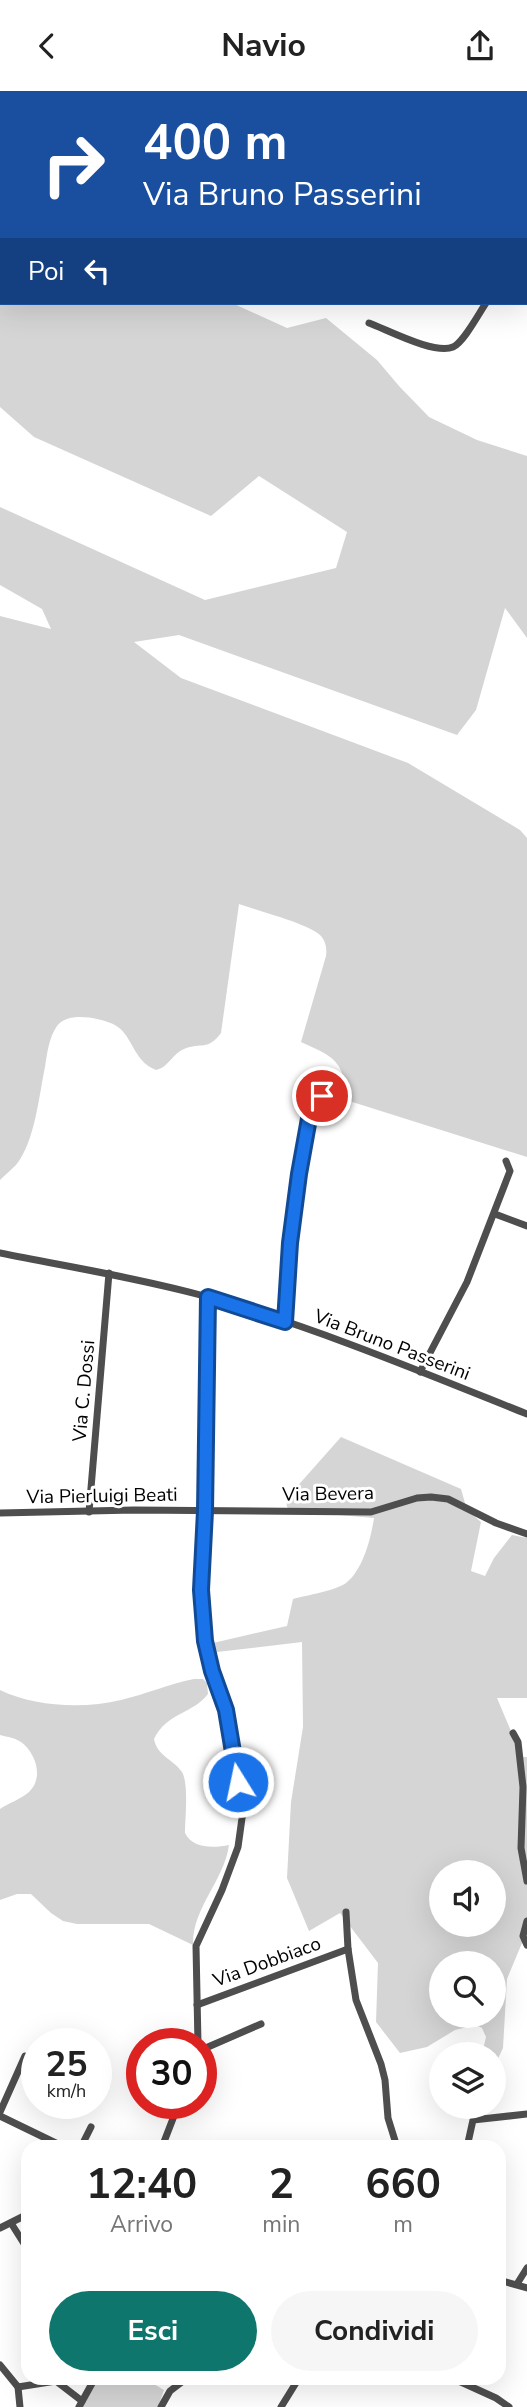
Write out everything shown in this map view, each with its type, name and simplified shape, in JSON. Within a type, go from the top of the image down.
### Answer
[{"type":"street","points":[[369,323],[431,347],[444,349],[454,347],[460,341],[485,305]]},
{"type":"street","points":[[285,1322],[290,1243],[299,1174],[310,1113],[322,1096]]},
{"type":"street","points":[[420,1372],[467,1282],[495,1214],[510,1171],[506,1161]]},
{"type":"street","points":[[495,1214],[527,1227]]},
{"type":"street","name":"Via Bruno Passerini","points":[[0,1253],[109,1273],[208,1297],[347,1342],[527,1415]]},
{"type":"street","name":"Via C. Dossi","points":[[89,1512],[109,1273]]},
{"type":"street","name":"Via Dobbiaco","points":[[198,2028],[196,1946],[238,1847],[243,1811],[226,1710],[205,1641],[201,1590],[205,1511],[208,1297]]},
{"type":"street","name":"Via Bevera","points":[[205,1511],[371,1512],[417,1498],[431,1497],[447,1499],[496,1523],[527,1534]]},
{"type":"street","name":"Via Pierluigi Beati","points":[[0,1513],[205,1511]]},
{"type":"street","points":[[513,1733],[518,1742],[523,1787],[521,1848],[527,1881]]},
{"type":"street","points":[[346,1912],[348,1949],[356,2000],[386,2080],[388,2118],[395,2140]]},
{"type":"street","points":[[527,1921],[523,1936],[527,1945]]},
{"type":"street","name":"Via Dobbiaco","points":[[197,2005],[348,1949]]},
{"type":"street","points":[[217,2043],[261,2024]]},
{"type":"street","points":[[21,2065],[0,2114],[50,2140]]},
{"type":"street","points":[[469,2140],[473,2120],[527,2113]]},
{"type":"street","points":[[165,2140],[173,2119]]},
{"type":"street","points":[[84,2140],[91,2127]]},
{"type":"street","points":[[0,2228],[21,2218]]},
{"type":"street","points":[[11,2223],[21,2238]]},
{"type":"street","points":[[517,2284],[527,2268]]},
{"type":"street","points":[[506,2282],[527,2288]]},
{"type":"street","points":[[0,2365],[18,2388],[20,2407]]},
{"type":"street","points":[[18,2388],[34,2385]]},
{"type":"street","points":[[60,2385],[81,2404],[91,2385]]},
{"type":"street","points":[[161,2407],[170,2391],[178,2385]]},
{"type":"street","points":[[281,2406],[294,2385]]},
{"type":"street","points":[[466,2385],[514,2407]]},
{"type":"shaded area","points":[[0,305],[236,305],[287,328],[326,318],[377,360],[429,417],[477,440],[527,456],[527,638],[505,608],[476,710],[457,735],[179,635],[134,642],[181,678],[408,763],[520,830],[527,838],[527,1157],[346,1100],[335,1085],[343,1076],[337,1063],[301,1042],[326,956],[324,940],[305,926],[239,904],[221,1033],[216,1039],[208,1044],[184,1049],[156,1070],[142,1060],[125,1034],[113,1024],[84,1017],[62,1021],[50,1040],[28,1144],[16,1165],[0,1180],[0,616],[51,629],[42,609],[0,585],[0,507],[205,600],[336,568],[347,532],[259,476],[211,516],[34,437],[0,407]]},
{"type":"shaded area","points":[[341,1437],[461,1489],[467,1510],[481,1522],[471,1571],[485,1576],[494,1558],[512,1535],[527,1538],[527,1698],[497,1698],[522,1757],[527,1757],[527,1931],[507,1979],[506,1996],[506,1951],[429,1951],[429,2028],[463,2028],[435,2042],[429,2042],[427,2047],[400,2053],[376,2022],[378,1963],[340,1913],[309,1931],[287,1878],[291,1802],[303,1727],[302,1642],[217,1652],[213,1643],[287,1626],[293,1599],[341,1586],[352,1577],[362,1562],[374,1518],[292,1511],[287,1507],[286,1499]]},
{"type":"shaded area","points":[[194,1679],[203,1679],[207,1683],[208,1694],[195,1706],[166,1723],[154,1739],[158,1749],[184,1777],[185,1833],[198,1845],[229,1845],[221,1871],[198,1919],[193,1945],[149,1924],[77,1924],[63,1921],[31,1894],[17,1894],[0,1900],[0,1809],[29,1792],[34,1786],[37,1773],[31,1752],[16,1739],[0,1735],[0,1690],[44,1703],[91,1705],[121,1700]]},
{"type":"shaded area","points":[[482,2028],[504,2028],[503,2042],[485,2042],[486,2037]]},
{"type":"shaded area","points":[[92,2385],[156,2385],[164,2390],[158,2407],[80,2407]]},
{"type":"route","points":[[238,1782],[226,1710],[205,1641],[201,1590],[205,1511],[208,1297],[285,1322],[290,1243],[299,1174],[310,1113],[322,1096]]}]
